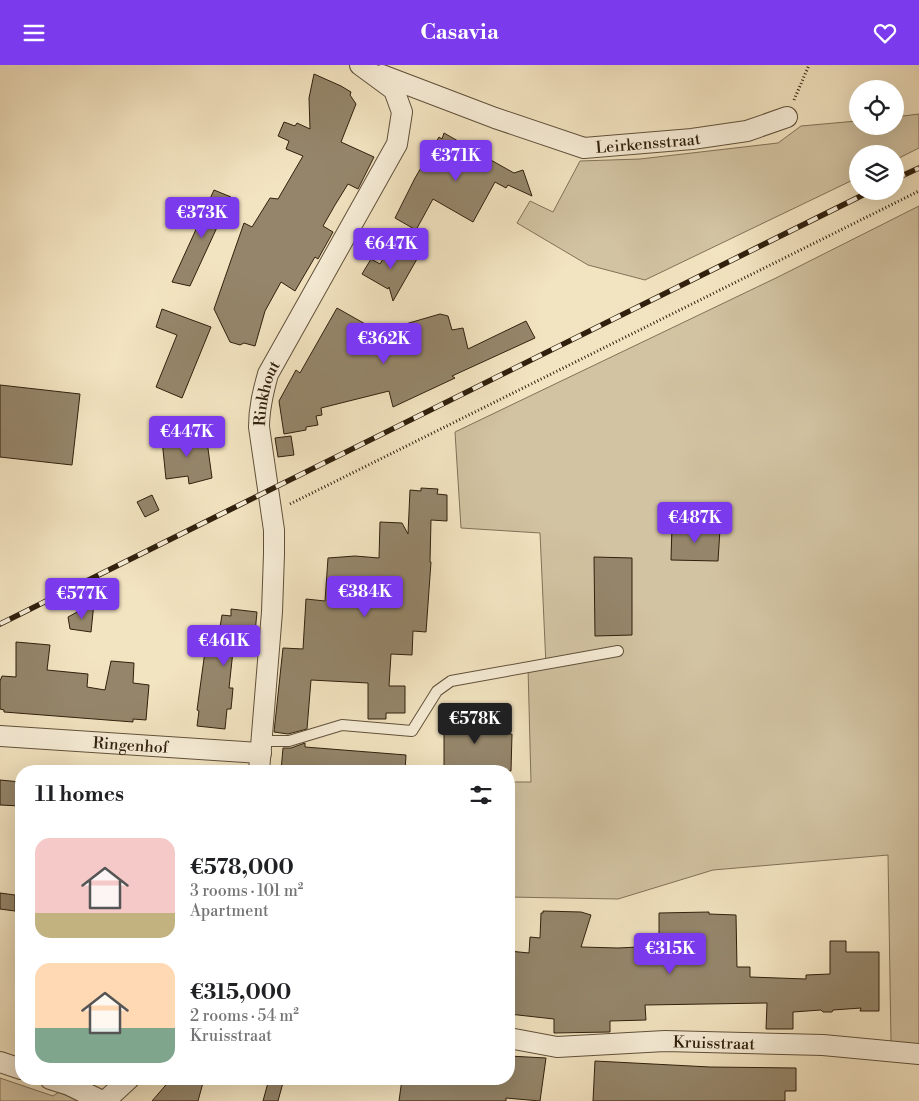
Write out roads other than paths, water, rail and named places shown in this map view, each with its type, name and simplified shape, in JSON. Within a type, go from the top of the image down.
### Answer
[{"type":"street","name":"Leirkensstraat","points":[[364,67],[495,117],[584,148],[692,139],[747,131],[787,117]]},
{"type":"street","name":"Rinkhout","points":[[261,755],[273,593],[274,538],[259,427],[262,395],[268,374],[396,145],[402,112],[394,90],[364,67]]},
{"type":"street","name":"Ringenhof","points":[[0,736],[261,755]]},
{"type":"street","name":"Kruisstraat","points":[[515,1039],[556,1047],[674,1041],[823,1045],[919,1054]]},
{"type":"street","points":[[0,1062],[15,1067]]},
{"type":"street","points":[[69,1085],[104,1101],[122,1085]]},
{"type":"lane","points":[[261,755],[289,741],[342,725],[412,731],[437,691],[451,681],[618,651]]},
{"type":"railway","points":[[904,175],[919,168]]},
{"type":"railway","points":[[0,624],[853,200]]}]
